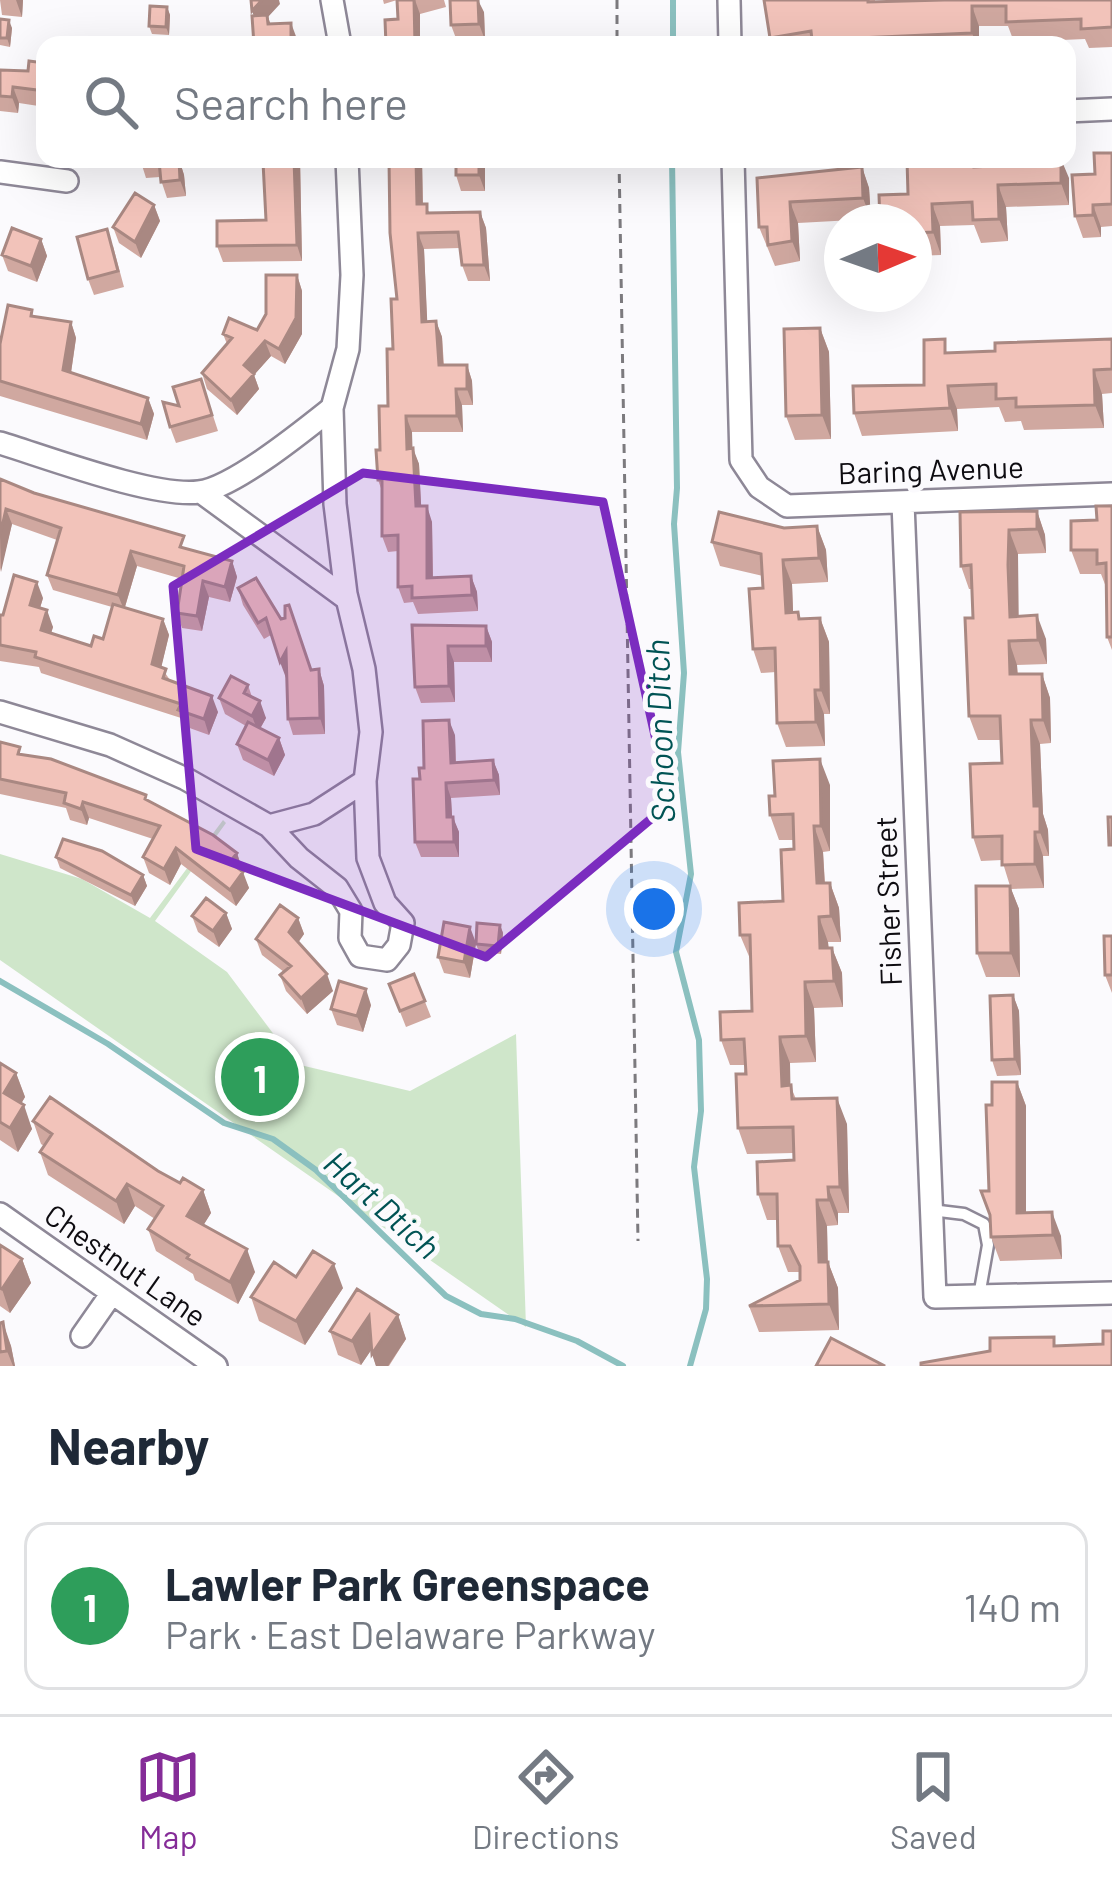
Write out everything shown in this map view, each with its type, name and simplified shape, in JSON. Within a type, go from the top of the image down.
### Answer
[{"type":"street","points":[[332,0],[338,36]]},
{"type":"street","points":[[729,0],[730,36]]},
{"type":"street","points":[[1076,111],[1112,109]]},
{"type":"street","points":[[0,712],[110,745],[186,778],[269,826],[337,888],[351,911],[350,938],[361,956],[387,959],[399,945],[403,923],[385,903],[368,858],[364,781],[371,732],[335,504],[332,408],[348,349],[352,275],[347,168]]},
{"type":"street","name":"Baring Avenue","points":[[733,168],[741,460],[759,487],[788,506],[1112,494]]},
{"type":"street","points":[[0,172],[67,181]]},
{"type":"street","points":[[0,443],[162,490],[201,492],[272,452],[332,408]]},
{"type":"street","points":[[201,492],[347,598]]},
{"type":"street","name":"Fisher Street","points":[[903,503],[934,1297],[979,1296]]},
{"type":"street","points":[[269,826],[314,814],[364,781]]},
{"type":"street","name":"Chestnut Lane","points":[[0,1214],[216,1366]]},
{"type":"street","points":[[82,1336],[112,1293]]},
{"type":"street","points":[[979,1296],[1112,1293]]},
{"type":"lane","points":[[931,1210],[964,1214],[984,1224],[988,1245],[979,1296]]},
{"type":"path","points":[[617,0],[617,36]]},
{"type":"path","points":[[619,168],[638,1241]]},
{"type":"highlighted area","points":[[363,473],[603,502],[670,803],[486,957],[196,849],[173,586]]},
{"type":"green space","points":[[223,820],[226,823],[155,921],[227,972],[296,1064],[410,1091],[516,1034],[526,1327],[0,960],[0,854],[82,879],[150,918]]},
{"type":"building","points":[[397,0],[414,0],[415,36],[386,36],[385,20],[398,19]]},
{"type":"building","points":[[450,0],[478,0],[479,24],[451,25]]},
{"type":"building","points":[[764,0],[1112,0],[1112,27],[1081,29],[1081,19],[1006,22],[1006,6],[972,6],[972,33],[812,36],[811,31],[770,36]]},
{"type":"building","points":[[150,6],[167,7],[166,27],[149,26]]},
{"type":"building","points":[[267,15],[268,24],[291,23],[291,36],[253,36],[252,16]]},
{"type":"building","points":[[0,19],[9,20],[7,38],[0,38]]},
{"type":"building","points":[[29,61],[36,62],[36,90],[13,87],[12,97],[0,96],[0,70],[28,71]]},
{"type":"building","points":[[1094,153],[1112,153],[1112,204],[1093,205],[1093,215],[1075,216],[1072,175],[1095,174]]},
{"type":"building","points":[[160,168],[179,168],[180,180],[161,182]]},
{"type":"building","points":[[263,168],[294,168],[297,245],[217,246],[217,221],[266,220]]},
{"type":"building","points":[[389,168],[416,168],[417,204],[427,204],[427,213],[480,212],[484,265],[462,265],[458,232],[418,233],[422,322],[436,321],[439,365],[467,365],[467,389],[456,389],[457,416],[406,416],[416,506],[427,506],[427,578],[471,576],[472,595],[412,598],[412,586],[398,587],[398,535],[382,536],[382,480],[378,480],[376,450],[380,450],[379,406],[388,406],[391,299],[397,299]]},
{"type":"building","points":[[456,168],[479,168],[479,175],[456,175]]},
{"type":"building","points":[[862,168],[863,198],[790,202],[792,241],[768,245],[767,227],[759,227],[757,178]]},
{"type":"building","points":[[907,168],[1061,168],[1061,183],[998,185],[999,219],[973,220],[972,202],[879,204],[879,195],[908,194]]},
{"type":"building","points":[[135,193],[154,205],[135,242],[113,227]]},
{"type":"building","points":[[12,228],[41,239],[31,266],[2,255]]},
{"type":"building","points":[[107,229],[118,271],[88,279],[77,237]]},
{"type":"building","points":[[266,275],[297,275],[296,318],[279,349],[265,341],[244,365],[254,374],[231,400],[202,373],[232,338],[223,334],[229,318],[257,330],[266,314]]},
{"type":"building","points":[[8,305],[32,310],[31,316],[71,322],[63,370],[148,398],[141,424],[0,381],[0,344]]},
{"type":"building","points":[[820,328],[822,415],[786,416],[784,329]]},
{"type":"building","points":[[945,339],[945,353],[995,351],[995,343],[1112,339],[1112,369],[1094,370],[1095,405],[1016,407],[1016,398],[996,399],[996,384],[948,386],[950,408],[854,413],[853,386],[924,385],[924,340]]},
{"type":"building","points":[[201,379],[212,415],[170,427],[163,402],[179,406],[173,387]]},
{"type":"building","points":[[0,479],[184,536],[180,547],[232,561],[225,587],[203,581],[197,616],[177,613],[184,566],[131,551],[118,595],[47,575],[61,528],[6,509],[0,536]]},
{"type":"building","points":[[1096,506],[1112,506],[1112,637],[1107,637],[1106,563],[1097,564],[1097,550],[1071,550],[1071,521],[1097,520]]},
{"type":"building","points":[[1037,511],[1037,529],[1009,530],[1008,565],[1010,617],[1037,615],[1038,640],[1009,641],[1010,674],[1042,674],[1043,720],[1031,720],[1034,806],[1040,806],[1040,832],[1035,832],[1035,864],[1002,865],[1002,836],[973,837],[970,764],[1002,763],[1000,716],[969,716],[965,618],[973,618],[971,565],[961,566],[960,512]]},
{"type":"building","points":[[719,512],[784,528],[817,526],[819,558],[783,560],[786,613],[798,612],[799,619],[820,618],[821,690],[815,690],[816,722],[777,723],[775,648],[753,649],[749,589],[763,588],[761,554],[712,542]]},
{"type":"building","points":[[14,575],[37,582],[30,605],[47,610],[41,630],[91,646],[94,636],[103,639],[113,604],[163,619],[152,664],[166,669],[163,678],[212,696],[204,719],[178,710],[181,704],[35,657],[36,652],[0,645],[0,615]]},
{"type":"building","points":[[256,578],[281,619],[289,605],[311,670],[319,669],[320,718],[288,719],[286,651],[280,662],[266,618],[258,623],[238,588]]},
{"type":"building","points":[[412,625],[486,626],[486,646],[448,646],[449,686],[415,687]]},
{"type":"building","points":[[231,676],[248,685],[244,693],[260,701],[252,716],[219,698]]},
{"type":"building","points":[[449,720],[451,763],[493,760],[494,780],[446,783],[454,842],[415,842],[413,779],[420,779],[419,768],[424,768],[423,721]]},
{"type":"building","points":[[248,722],[279,738],[268,760],[237,744]]},
{"type":"building","points":[[0,742],[20,747],[18,754],[51,759],[146,795],[145,799],[237,853],[230,862],[243,872],[230,890],[176,848],[164,869],[143,857],[160,826],[83,802],[81,809],[64,803],[66,793],[0,779]]},
{"type":"building","points":[[820,759],[821,826],[814,826],[817,883],[830,883],[831,916],[819,917],[820,948],[832,948],[834,981],[805,982],[806,1036],[780,1037],[782,1086],[791,1085],[792,1099],[837,1098],[840,1187],[828,1187],[829,1200],[817,1200],[819,1262],[828,1262],[829,1304],[749,1306],[800,1280],[800,1266],[790,1246],[778,1246],[777,1194],[758,1194],[757,1162],[794,1160],[793,1127],[738,1128],[736,1074],[746,1074],[744,1039],[721,1040],[720,1012],[752,1011],[750,935],[740,935],[739,903],[783,901],[781,850],[794,849],[793,814],[770,815],[769,796],[775,796],[773,761]]},
{"type":"building","points":[[1108,817],[1112,817],[1112,845],[1109,845]]},
{"type":"building","points":[[63,839],[102,851],[143,875],[131,895],[56,857]]},
{"type":"building","points":[[976,886],[1010,886],[1011,953],[977,953]]},
{"type":"building","points":[[206,898],[226,913],[213,931],[192,916]]},
{"type":"building","points":[[280,905],[298,918],[289,932],[327,974],[301,998],[280,975],[291,966],[256,939]]},
{"type":"building","points":[[444,922],[470,927],[464,962],[438,957]]},
{"type":"building","points":[[477,923],[500,925],[498,946],[476,944]]},
{"type":"building","points":[[1104,936],[1112,936],[1112,975],[1105,975]]},
{"type":"building","points":[[414,974],[425,1001],[400,1011],[389,984]]},
{"type":"building","points":[[339,981],[366,989],[357,1016],[331,1009]]},
{"type":"building","points":[[1013,995],[1015,1059],[992,1060],[990,996]]},
{"type":"building","points":[[0,1063],[16,1073],[4,1093],[24,1105],[10,1128],[0,1122]]},
{"type":"building","points":[[992,1082],[1017,1082],[1017,1213],[1052,1212],[1053,1235],[991,1237],[990,1215],[981,1191],[989,1191],[986,1105],[992,1105]]},
{"type":"building","points":[[50,1097],[158,1171],[203,1190],[187,1216],[247,1249],[230,1282],[148,1229],[163,1206],[127,1184],[116,1201],[40,1152],[52,1134],[33,1121]]},
{"type":"building","points":[[0,1245],[22,1259],[2,1289],[0,1288]]},
{"type":"building","points":[[313,1251],[334,1264],[296,1321],[251,1297],[274,1262],[296,1277]]},
{"type":"building","points":[[357,1289],[398,1315],[372,1354],[369,1316],[352,1341],[330,1331]]},
{"type":"building","points":[[0,1323],[7,1351],[0,1352]]},
{"type":"building","points":[[1103,1331],[1112,1331],[1112,1366],[921,1366],[990,1351],[990,1338],[1054,1337],[1054,1346],[1103,1344]]},
{"type":"building","points":[[831,1338],[885,1366],[816,1366]]},
{"type":"waterway","name":"Schoon Ditch","points":[[673,0],[673,36]]},
{"type":"waterway","name":"Schoon Ditch","points":[[672,168],[674,524],[684,673],[678,752],[691,874],[676,952],[699,1040],[701,1111],[694,1167],[707,1279],[706,1309],[690,1366]]},
{"type":"waterway","name":"Hart Dtich","points":[[0,981],[108,1044],[224,1123],[273,1139],[316,1170],[446,1296],[481,1314],[515,1319],[577,1341],[623,1366]]},
{"type":"place","name":"Lawler Park Greenspace","points":[[260,1077]]}]
